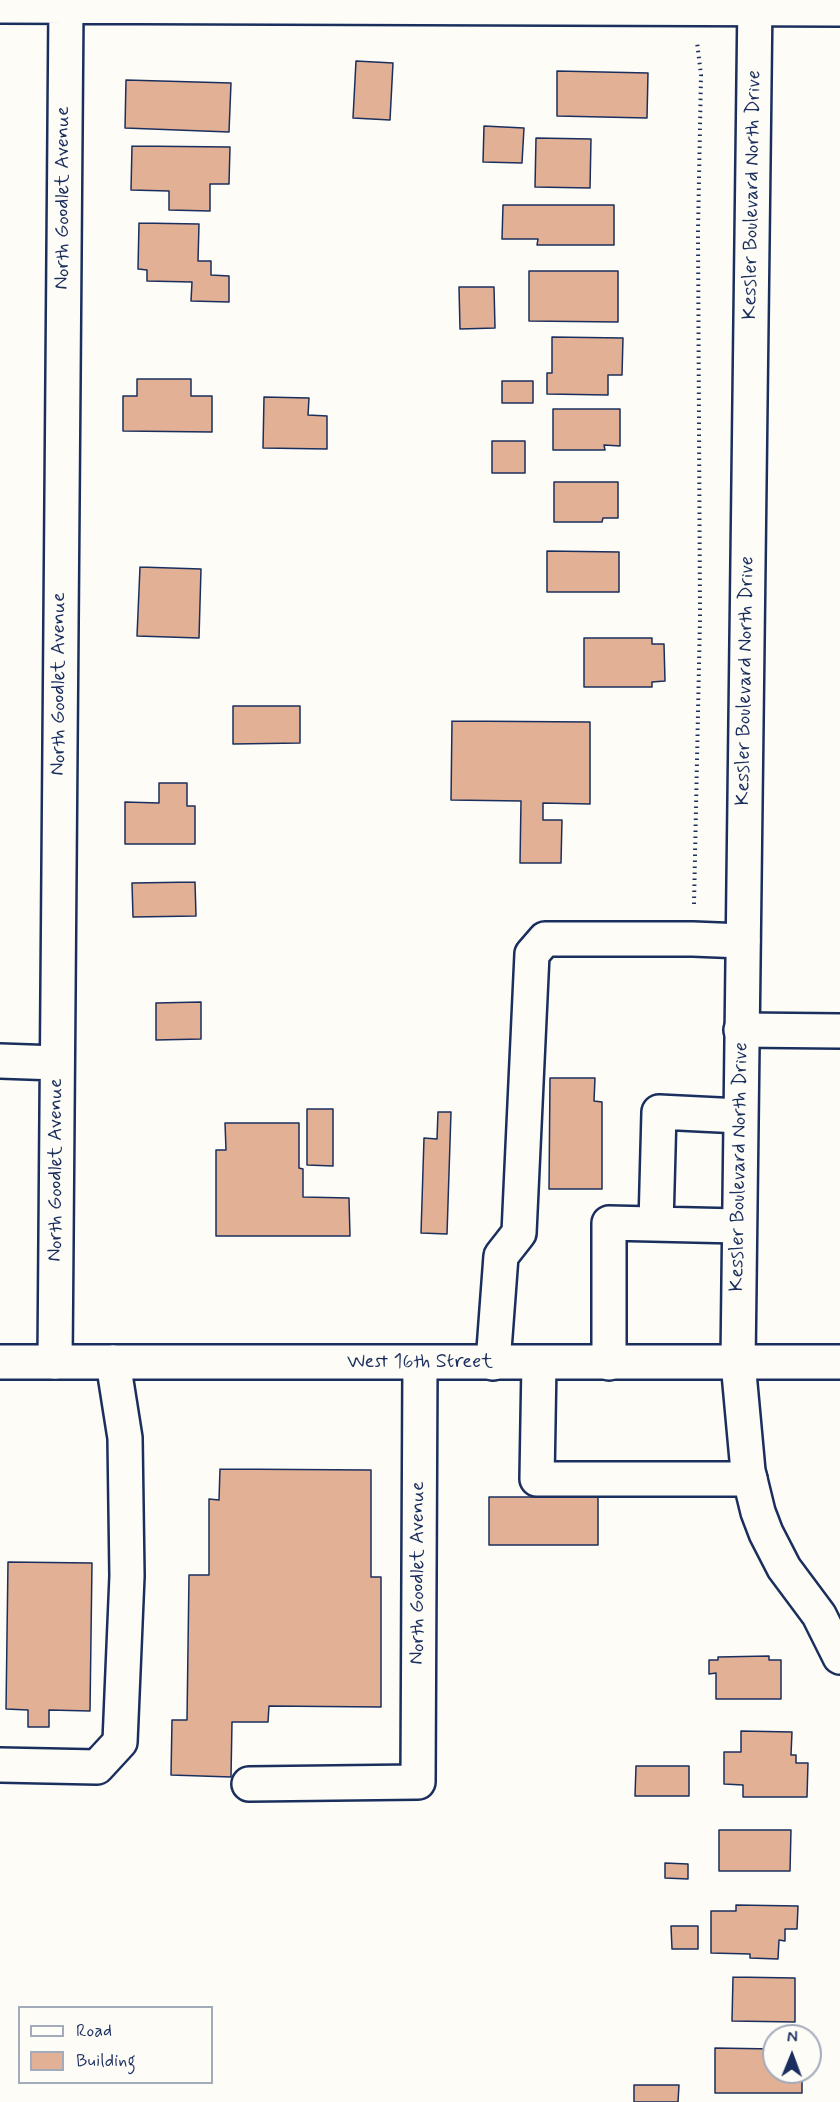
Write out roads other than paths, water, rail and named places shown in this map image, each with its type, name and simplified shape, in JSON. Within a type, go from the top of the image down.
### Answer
[{"type":"street","points":[[0,6],[471,4],[690,9],[755,4],[840,9]]},
{"type":"street","name":"Kessler Boulevard North Drive","points":[[755,4],[738,1362],[750,1479],[758,1512],[784,1568],[819,1615],[840,1658]]},
{"type":"street","name":"North Goodlet Avenue","points":[[55,1362],[66,7]]},
{"type":"street","points":[[493,1363],[501,1256],[519,1233],[532,954],[545,939],[742,941]]},
{"type":"street","points":[[741,1030],[840,1031]]},
{"type":"street","points":[[0,1061],[57,1063]]},
{"type":"street","points":[[656,1224],[658,1112],[740,1116]]},
{"type":"street","points":[[609,1363],[609,1223],[738,1226]]},
{"type":"street","name":"West 16th Street","points":[[0,1362],[840,1362]]},
{"type":"street","points":[[0,1765],[97,1767],[120,1742],[127,1576],[125,1438],[113,1362]]},
{"type":"street","name":"North Goodlet Avenue","points":[[249,1784],[418,1782],[420,1363]]},
{"type":"street","points":[[539,1363],[537,1479],[750,1479]]}]
